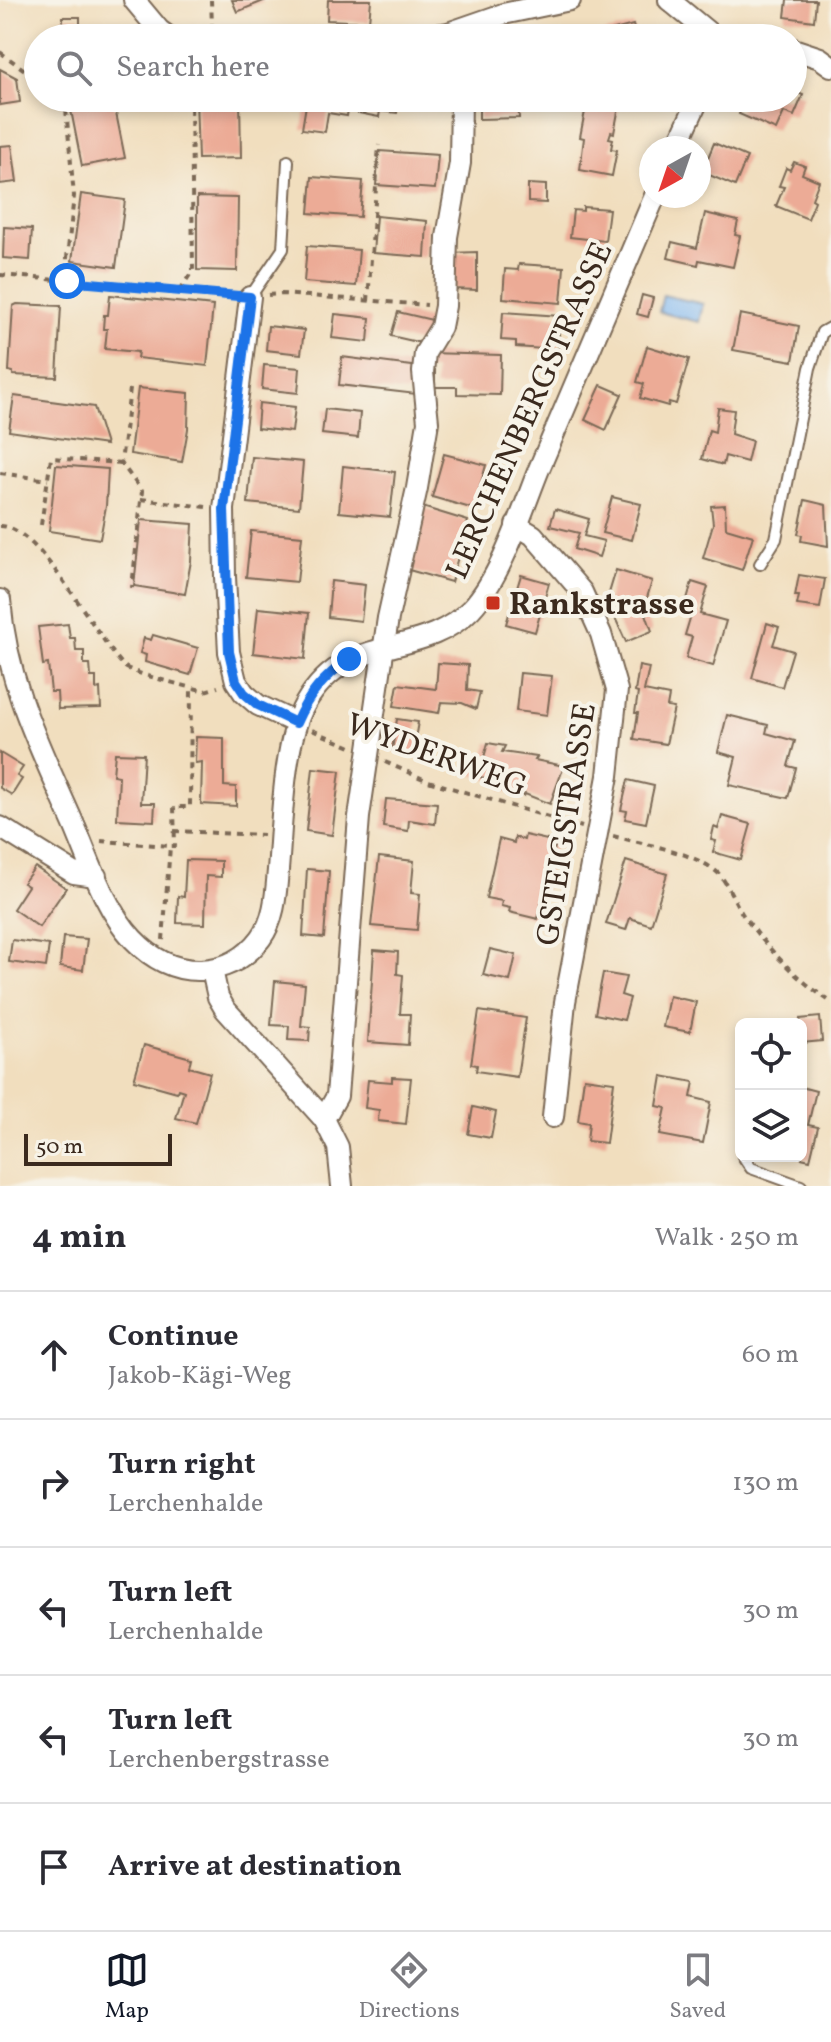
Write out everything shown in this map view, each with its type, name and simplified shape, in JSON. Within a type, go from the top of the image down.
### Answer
[{"type":"street","points":[[134,0],[156,24]]},
{"type":"street","points":[[477,24],[503,14],[570,0]]},
{"type":"street","points":[[669,0],[698,24]]},
{"type":"street","points":[[807,54],[831,66]]},
{"type":"street","points":[[324,1119],[337,1096],[359,817],[388,618],[417,488],[428,422],[423,372],[425,353],[441,327],[445,306],[447,237],[460,163],[461,112]]},
{"type":"street","points":[[682,136],[693,112]]},
{"type":"street","name":"LERCHENBERGSTRASSE","points":[[212,970],[239,960],[265,932],[276,899],[290,744],[296,723],[311,695],[333,670],[349,659],[431,637],[464,615],[491,582],[650,208]]},
{"type":"street","points":[[250,297],[224,509],[229,652],[236,681],[244,693],[258,705],[296,723]]},
{"type":"street","name":"GSTEIGSTRASSE","points":[[516,525],[533,535],[582,592],[601,634],[617,690],[608,776],[565,1002],[553,1117]]},
{"type":"street","points":[[0,600],[4,641],[12,676],[80,840],[120,924],[133,940],[161,962],[190,970],[212,970],[218,997],[225,1009],[324,1119],[338,1147],[342,1186]]},
{"type":"street","points":[[0,827],[74,873],[96,876]]},
{"type":"lane","points":[[250,297],[283,249],[288,161]]},
{"type":"lane","points":[[760,564],[776,539],[810,368],[822,332],[831,327]]},
{"type":"lane","points":[[747,1162],[751,1168],[801,1186]]},
{"type":"path","points":[[211,0],[212,24]]},
{"type":"path","points":[[0,52],[24,70]]},
{"type":"path","points":[[66,112],[74,196],[67,281]]},
{"type":"path","points":[[180,290],[193,270],[191,112]]},
{"type":"path","points":[[368,301],[379,145]]},
{"type":"path","points":[[0,275],[250,297]]},
{"type":"path","points":[[282,294],[445,306]]},
{"type":"path","points":[[130,389],[121,463],[142,491],[132,588]]},
{"type":"path","points":[[41,525],[51,458],[121,463]]},
{"type":"path","points":[[0,473],[48,480]]},
{"type":"path","points":[[141,499],[224,509]]},
{"type":"path","points":[[0,526],[7,526],[25,537],[67,584],[126,668],[205,691],[236,681]]},
{"type":"path","points":[[80,840],[175,846],[174,807],[190,807],[191,687]]},
{"type":"path","name":"WYDERWEG","points":[[296,723],[428,781],[684,856],[708,866],[721,875],[737,906],[773,953],[802,982],[831,1002]]},
{"type":"path","points":[[174,831],[282,836]]},
{"type":"path","points":[[161,962],[170,846]]},
{"type":"water","points":[[663,295],[703,304],[699,322],[659,312]]},
{"type":"building","points":[[232,0],[266,0],[237,12]]},
{"type":"building","points":[[328,0],[371,0],[369,22],[327,20]]},
{"type":"building","points":[[787,0],[816,0],[814,21],[785,17]]},
{"type":"building","points":[[63,17],[80,17],[80,24],[63,24]]},
{"type":"building","points":[[0,69],[17,78],[20,102],[0,105]]},
{"type":"building","points":[[71,112],[116,112],[125,158],[82,166]]},
{"type":"building","points":[[196,112],[240,112],[241,158],[198,159]]},
{"type":"building","points":[[305,112],[348,112],[347,116],[328,113],[325,132],[302,129]]},
{"type":"building","points":[[358,112],[380,112],[379,117]]},
{"type":"building","points":[[479,112],[519,112],[519,118],[479,119]]},
{"type":"building","points":[[585,112],[618,112],[614,133],[611,132],[609,138],[613,139],[611,149],[617,150],[612,176],[580,170],[584,138],[580,137]]},
{"type":"building","points":[[740,112],[784,112],[776,130]]},
{"type":"building","points":[[714,143],[747,157],[735,186],[711,176]]},
{"type":"building","points":[[12,145],[17,182],[0,184],[0,146]]},
{"type":"building","points":[[379,151],[438,155],[435,189],[376,185]]},
{"type":"building","points":[[794,162],[805,166],[802,174],[819,181],[808,219],[776,206],[784,187],[779,186],[786,168],[790,170]]},
{"type":"building","points":[[312,177],[363,181],[360,217],[309,213]]},
{"type":"building","points":[[528,184],[546,185],[546,203],[528,202]]},
{"type":"building","points":[[81,194],[125,200],[116,267],[72,261]]},
{"type":"building","points":[[197,197],[238,198],[237,271],[197,270]]},
{"type":"building","points":[[583,207],[609,209],[605,241],[570,237],[573,210],[583,211]]},
{"type":"building","points":[[705,213],[738,221],[735,235],[740,236],[733,267],[699,260],[698,265],[668,258],[672,242],[697,248]]},
{"type":"building","points":[[376,216],[427,221],[425,257],[373,253]]},
{"type":"building","points":[[4,227],[32,229],[30,260],[3,258]]},
{"type":"building","points":[[307,246],[359,250],[356,286],[304,282]]},
{"type":"building","points":[[477,252],[477,290],[454,289],[450,253]]},
{"type":"building","points":[[519,264],[564,267],[561,303],[503,298],[505,269],[518,270]]},
{"type":"building","points":[[110,295],[213,306],[207,366],[137,358],[138,352],[105,349],[107,329],[103,329],[104,315],[108,315]]},
{"type":"building","points":[[642,295],[653,298],[648,317],[637,314]]},
{"type":"building","points":[[13,306],[61,306],[57,377],[13,375],[9,371]]},
{"type":"building","points":[[398,312],[432,320],[426,344],[391,336]]},
{"type":"building","points":[[503,312],[560,316],[558,350],[516,347],[516,341],[501,340]]},
{"type":"building","points":[[335,314],[370,318],[368,342],[332,338]]},
{"type":"building","points":[[740,314],[799,326],[793,361],[733,350]]},
{"type":"building","points":[[268,326],[304,330],[301,354],[266,350]]},
{"type":"building","points":[[647,346],[689,359],[676,404],[669,402],[668,406],[640,398],[644,384],[637,382]]},
{"type":"building","points":[[428,353],[501,355],[500,395],[457,394],[457,387],[435,387],[435,370],[427,370]]},
{"type":"building","points":[[342,357],[420,367],[416,394],[339,385]]},
{"type":"building","points":[[264,365],[300,368],[298,393],[262,389]]},
{"type":"building","points":[[601,385],[622,394],[606,430],[585,420]]},
{"type":"building","points":[[138,388],[189,393],[188,429],[182,462],[130,454]]},
{"type":"building","points":[[14,396],[94,407],[106,445],[9,431]]},
{"type":"building","points":[[259,403],[295,407],[292,432],[257,428]]},
{"type":"building","points":[[718,408],[734,410],[731,434],[752,441],[747,462],[725,456],[723,465],[702,459],[709,430],[715,432]]},
{"type":"building","points":[[325,409],[360,413],[358,438],[322,434]]},
{"type":"building","points":[[444,454],[486,465],[474,509],[432,497]]},
{"type":"building","points":[[252,457],[303,462],[299,508],[248,503]]},
{"type":"building","points":[[56,465],[108,469],[100,539],[49,531]]},
{"type":"building","points":[[343,466],[395,472],[390,517],[339,512]]},
{"type":"building","points":[[612,497],[641,504],[632,540],[602,533]]},
{"type":"building","points":[[805,500],[826,505],[828,546],[801,541],[802,535],[798,534]]},
{"type":"building","points":[[725,505],[726,528],[753,536],[742,570],[703,558],[713,524],[711,506]]},
{"type":"building","points":[[419,506],[468,521],[451,582],[402,568]]},
{"type":"building","points":[[555,509],[589,519],[584,536],[604,541],[599,557],[574,549],[579,533],[550,526]]},
{"type":"building","points":[[141,520],[193,524],[185,594],[134,586]]},
{"type":"building","points":[[251,531],[302,536],[297,582],[246,577]]},
{"type":"building","points":[[616,570],[652,581],[644,608],[652,631],[626,642],[607,600]]},
{"type":"building","points":[[521,575],[549,583],[535,632],[506,624]]},
{"type":"building","points":[[799,575],[825,579],[820,608],[797,605],[799,596],[795,596]]},
{"type":"building","points":[[331,581],[365,585],[361,621],[328,617]]},
{"type":"building","points":[[692,582],[708,587],[700,614],[726,621],[713,666],[686,658],[692,637],[685,635],[691,615],[683,613]]},
{"type":"building","points":[[258,608],[309,613],[305,659],[253,653]]},
{"type":"building","points":[[767,623],[779,627],[773,645],[793,651],[782,687],[752,678]]},
{"type":"building","points":[[68,624],[70,638],[75,638],[76,651],[84,651],[84,664],[90,664],[91,677],[96,677],[101,708],[58,709],[57,692],[51,692],[48,664],[43,665],[38,627]]},
{"type":"building","points":[[153,635],[198,648],[190,675],[145,662],[146,655],[140,653],[144,638],[151,640]]},
{"type":"building","points":[[438,663],[468,665],[467,690],[480,692],[476,709],[462,703],[441,702],[439,713],[394,706],[398,684],[436,689]]},
{"type":"building","points":[[639,666],[649,668],[644,691],[669,696],[667,707],[674,708],[666,744],[634,739]]},
{"type":"building","points":[[520,673],[552,676],[547,715],[516,711]]},
{"type":"building","points":[[727,715],[768,725],[766,733],[795,741],[788,766],[796,768],[788,798],[729,785],[736,757],[718,752]]},
{"type":"building","points":[[397,719],[418,722],[415,739],[433,742],[429,761],[392,750]]},
{"type":"building","points":[[196,737],[224,738],[224,786],[236,787],[236,806],[201,804],[202,762],[195,763]]},
{"type":"building","points":[[488,743],[505,746],[502,752],[537,757],[535,760],[564,766],[550,804],[525,794],[500,790],[501,787],[490,783],[491,780],[473,775],[476,766],[481,768]]},
{"type":"building","points":[[0,753],[23,767],[17,776],[22,779],[12,795],[0,788]]},
{"type":"building","points":[[115,753],[144,754],[141,803],[155,803],[154,821],[117,819],[119,776],[113,775]]},
{"type":"building","points":[[313,768],[340,771],[332,835],[306,831]]},
{"type":"building","points":[[628,780],[654,786],[646,823],[625,819],[627,811],[621,810]]},
{"type":"building","points":[[386,799],[437,803],[435,824],[409,820],[408,831],[383,827]]},
{"type":"building","points":[[722,816],[751,824],[741,860],[713,852],[716,841],[711,840],[714,827],[718,829]]},
{"type":"building","points":[[525,835],[556,842],[538,919],[509,912],[510,908],[501,906],[502,901],[486,898],[499,839],[514,843],[515,837],[524,840]]},
{"type":"building","points":[[379,857],[414,861],[411,893],[420,894],[417,930],[371,926]]},
{"type":"building","points":[[186,860],[221,861],[221,877],[206,876],[205,924],[177,923],[178,896],[184,897]]},
{"type":"building","points":[[626,861],[667,874],[651,925],[630,918],[626,930],[606,924]]},
{"type":"building","points":[[35,867],[66,888],[39,927],[13,909],[28,886],[23,883]]},
{"type":"building","points":[[307,869],[329,871],[324,938],[303,936]]},
{"type":"building","points":[[63,937],[87,939],[83,970],[60,967]]},
{"type":"building","points":[[12,940],[49,945],[46,967],[9,962]]},
{"type":"building","points":[[490,949],[516,955],[510,981],[483,975]]},
{"type":"building","points":[[374,950],[398,952],[397,974],[403,975],[400,1014],[410,1014],[408,1045],[368,1042]]},
{"type":"building","points":[[603,973],[626,977],[621,995],[630,998],[624,1020],[595,1014]]},
{"type":"building","points":[[275,981],[305,984],[301,1026],[310,1027],[309,1041],[288,1040],[289,1026],[271,1025]]},
{"type":"building","points":[[669,996],[696,1002],[690,1032],[663,1027]]},
{"type":"building","points":[[479,1011],[526,1018],[517,1077],[476,1071],[477,1065],[471,1064]]},
{"type":"building","points":[[820,1017],[822,1041],[807,1042],[807,1018]]},
{"type":"building","points":[[144,1045],[191,1058],[189,1067],[210,1073],[196,1123],[176,1118],[184,1091],[178,1089],[177,1092],[134,1080]]},
{"type":"building","points":[[662,1076],[694,1082],[691,1097],[711,1102],[703,1143],[660,1135],[666,1108],[657,1106]]},
{"type":"building","points":[[392,1077],[411,1078],[406,1124],[378,1121],[379,1110],[365,1108],[368,1080],[392,1082]]},
{"type":"building","points":[[584,1078],[614,1082],[606,1143],[587,1141],[589,1123],[578,1121]]},
{"type":"building","points":[[807,1089],[816,1091],[808,1125],[818,1127],[810,1160],[807,1159]]},
{"type":"building","points":[[473,1107],[496,1112],[491,1138],[468,1134]]},
{"type":"place","name":"Rankstrasse","points":[[493,603]]},
{"type":"route","points":[[67,281],[250,297],[224,509],[229,652],[236,681],[258,705],[296,723],[318,684],[349,659]]}]
